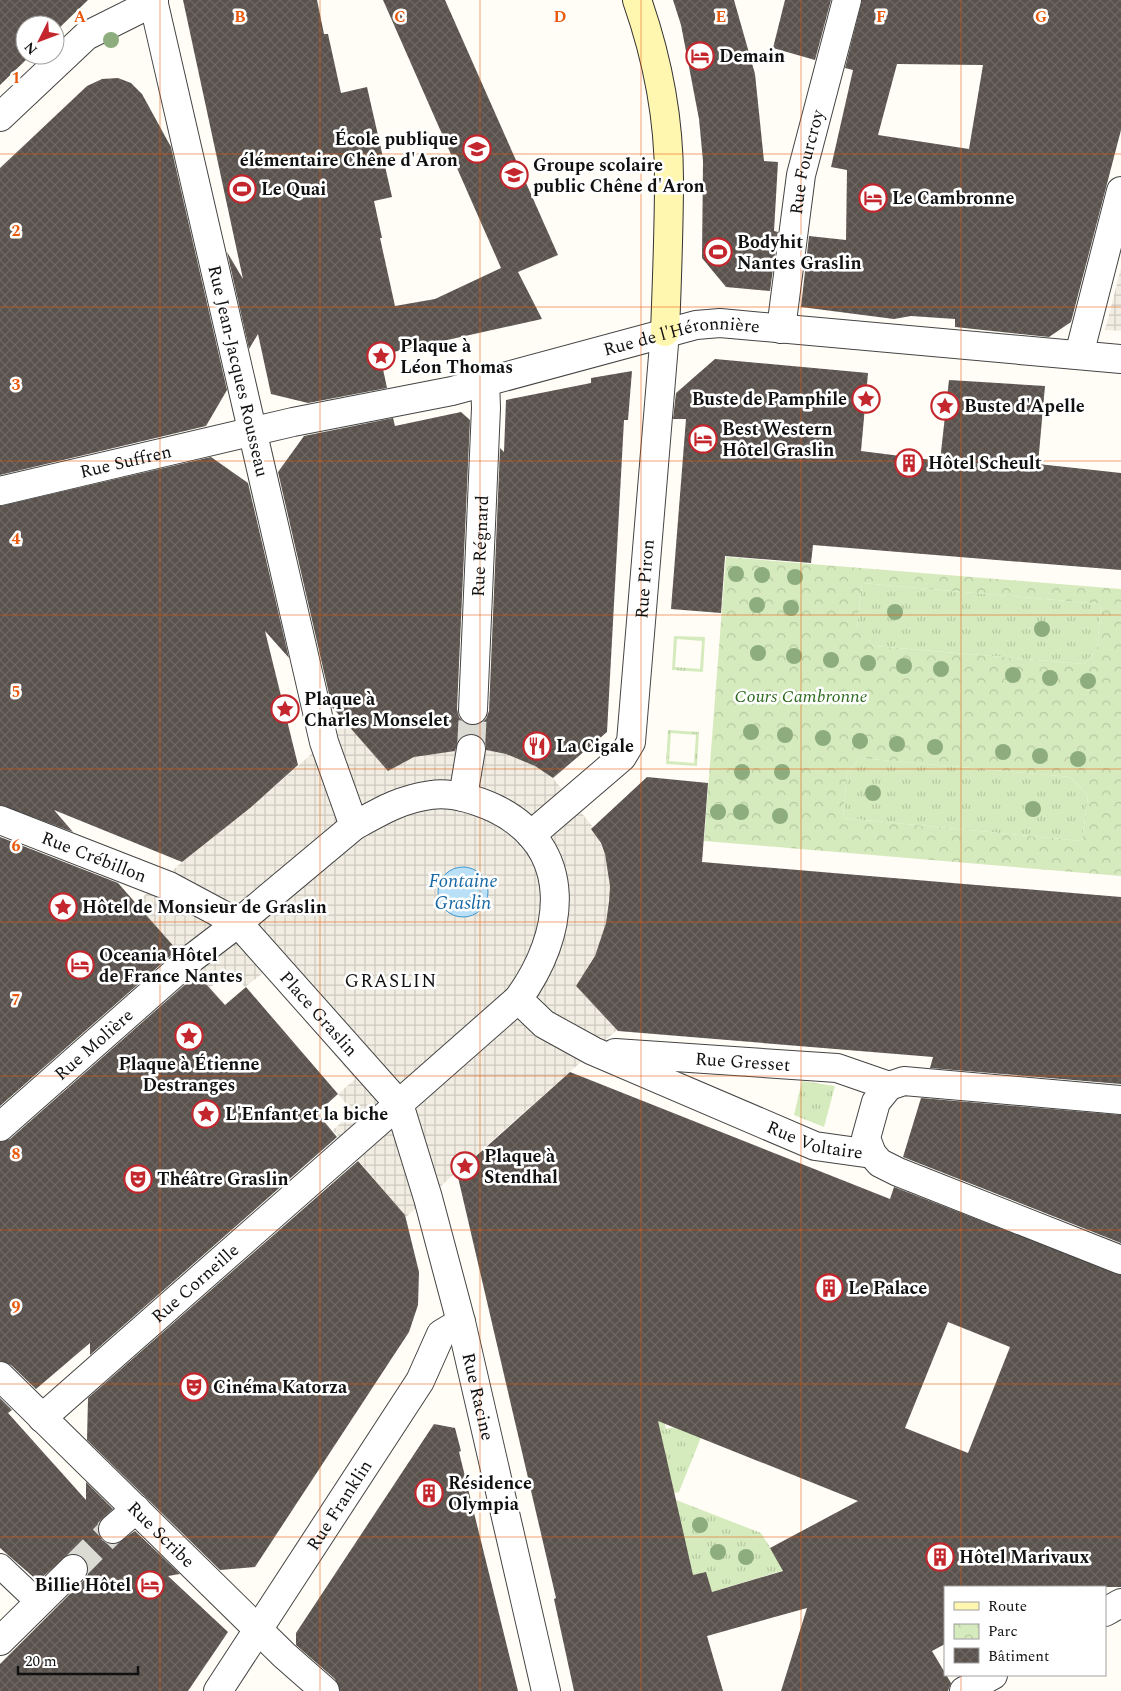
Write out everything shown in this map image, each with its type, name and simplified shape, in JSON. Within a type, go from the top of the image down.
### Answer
[{"type":"street","points":[[638,0],[650,35],[666,126],[670,178],[666,332]]},
{"type":"street","name":"Rue Fourcroy","points":[[781,328],[801,175],[847,0]]},
{"type":"street","points":[[0,117],[86,36],[153,1]]},
{"type":"street","name":"Rue Jean-Jacques Rousseau","points":[[153,1],[324,742],[354,826]]},
{"type":"street","points":[[1078,356],[1121,191]]},
{"type":"street","name":"Rue de l'Héronnière","points":[[252,433],[485,382],[666,332],[720,323],[1121,359]]},
{"type":"street","name":"Rue Piron","points":[[531,835],[622,757],[631,742],[666,332]]},
{"type":"street","name":"Rue Régnard","points":[[473,710],[486,408],[485,382]]},
{"type":"street","name":"Rue Suffren","points":[[0,491],[252,433]]},
{"type":"street","points":[[463,797],[471,749]]},
{"type":"street","points":[[238,923],[354,826],[399,802],[434,795],[463,797],[486,804],[510,816],[531,835],[550,861],[555,892],[554,921],[534,978],[518,999],[399,1104]]},
{"type":"street","name":"Rue Crébillon","points":[[0,820],[160,882]]},
{"type":"street","name":"Place Graslin","points":[[160,882],[238,923],[399,1104]]},
{"type":"street","name":"Rue Molière","points":[[0,1127],[187,962],[238,923]]},
{"type":"street","points":[[518,999],[544,1024],[593,1051]]},
{"type":"street","name":"Rue Gresset","points":[[593,1051],[837,1068],[889,1086]]},
{"type":"street","name":"Rue Voltaire","points":[[593,1051],[815,1146],[872,1154],[880,1163],[898,1172],[1121,1260]]},
{"type":"street","points":[[872,1154],[866,1138],[876,1102],[889,1086],[904,1081],[1121,1100]]},
{"type":"street","name":"Rue Corneille","points":[[42,1418],[399,1104]]},
{"type":"street","name":"Rue Racine","points":[[399,1104],[428,1198],[461,1322],[546,1691]]},
{"type":"street","name":"Rue Franklin","points":[[218,1691],[420,1382],[441,1334],[461,1322]]},
{"type":"street","name":"Rue Scribe","points":[[0,1376],[258,1629],[325,1691]]},
{"type":"street","points":[[113,1529],[136,1509]]},
{"type":"street","points":[[0,1641],[73,1569]]},
{"type":"street","points":[[1106,1611],[1121,1603]]},
{"type":"street","points":[[964,1691],[991,1676]]},
{"type":"lane","points":[[0,1566],[39,1603]]},
{"type":"green space","name":"Cours Cambronne","points":[[726,557],[1121,589],[1121,876],[704,841]],"holes":[[[862,583],[1101,604],[1097,649],[1084,664],[874,646],[857,628]],[[860,758],[1070,777],[1088,795],[1082,841],[843,818],[847,773]]]},
{"type":"green space","points":[[862,583],[1101,604],[1097,649],[1084,664],[874,646],[857,629]]},
{"type":"green space","points":[[674,636],[705,637],[703,672],[672,670]],"holes":[[[677,639],[702,641],[700,669],[675,667]]]},
{"type":"green space","points":[[668,730],[699,732],[697,766],[666,764]],"holes":[[[671,733],[696,735],[694,763],[669,761]]]},
{"type":"green space","points":[[860,758],[1070,777],[1088,795],[1082,841],[843,818],[847,773]]},
{"type":"green space","points":[[802,1081],[835,1086],[824,1127],[794,1115]]},
{"type":"green space","points":[[660,1402],[666,1429],[708,1420],[679,1492],[674,1493],[649,1405]]},
{"type":"green space","points":[[676,1500],[761,1533],[784,1570],[712,1592],[706,1573],[691,1576]]},
{"type":"shaded area","points":[[1121,268],[1121,331],[1105,330]]},
{"type":"shaded area","points":[[346,723],[388,771],[414,757],[437,752],[480,749],[506,754],[535,766],[553,778],[593,827],[605,854],[610,886],[606,923],[593,963],[576,986],[617,1030],[406,1217],[333,1130],[353,1112],[338,1094],[355,1079],[308,1023],[263,973],[245,987],[230,970],[210,988],[136,903],[182,862],[280,782]]},
{"type":"water","name":"Fontaine Graslin","points":[[463,867],[473,869],[481,874],[486,882],[488,892],[486,902],[481,910],[473,915],[463,917],[453,915],[445,910],[440,902],[438,892],[440,882],[445,874],[453,869]]},
{"type":"building","points":[[0,0],[88,0],[65,22],[65,15],[15,15],[15,65],[21,65],[0,85]]},
{"type":"building","points":[[183,0],[317,0],[324,34],[328,34],[341,93],[367,87],[392,197],[374,201],[395,306],[435,299],[501,268],[383,0],[445,0],[558,255],[518,272],[542,319],[380,355],[387,388],[308,403],[271,394],[258,334],[249,349],[227,252],[243,279]]},
{"type":"building","points":[[673,0],[734,0],[755,74],[764,161],[778,162],[774,231],[778,232],[770,291],[726,287],[702,258],[703,161],[699,119],[681,25]]},
{"type":"building","points":[[785,0],[831,0],[815,60],[773,48]]},
{"type":"building","points":[[862,0],[1121,0],[1121,130],[1071,322],[1049,337],[955,327],[955,319],[911,316],[894,319],[801,307],[809,236],[846,240],[847,170],[831,167],[853,70],[845,68]],"holes":[[[897,64],[983,65],[969,149],[878,135]]]},
{"type":"building","points":[[118,78],[131,83],[142,94],[171,147],[227,390],[206,426],[0,475],[0,168],[87,86],[102,79]]},
{"type":"building","points":[[715,359],[868,373],[861,451],[940,461],[949,380],[1045,386],[1038,464],[1121,473],[1121,570],[813,545],[811,563],[725,556],[721,613],[671,609],[686,419],[673,419],[676,393]]},
{"type":"building","points":[[632,371],[628,420],[624,420],[607,732],[553,778],[535,766],[506,754],[486,750],[485,743],[481,737],[473,734],[465,735],[459,739],[455,751],[414,757],[388,771],[332,707],[278,472],[304,436],[393,418],[395,426],[461,412],[470,420],[457,709],[459,717],[464,723],[472,726],[480,724],[486,719],[489,711],[500,448],[504,452],[506,400],[591,383],[591,378]]},
{"type":"building","points":[[211,457],[248,483],[289,658],[265,631],[298,765],[250,808],[182,862],[54,810],[73,832],[0,805],[0,506]]},
{"type":"building","points":[[647,777],[708,783],[702,862],[1121,897],[1121,1084],[930,1068],[933,1057],[618,1031],[576,986],[595,956],[606,923],[609,901],[610,886],[605,854],[601,843],[591,829]]},
{"type":"building","name":"Oceania Hôtel de France Nantes","points":[[0,837],[118,883],[177,950],[0,1106]]},
{"type":"building","name":"Théâtre Graslin","points":[[197,974],[225,1005],[246,987],[338,1094],[317,1113],[337,1137],[90,1355],[90,1343],[36,1389],[11,1365],[0,1361],[0,1142],[10,1139]]},
{"type":"building","points":[[570,1072],[890,1199],[894,1187],[1121,1275],[1121,1587],[944,1586],[944,1645],[932,1651],[944,1671],[944,1676],[947,1676],[951,1683],[948,1691],[781,1691],[807,1608],[707,1636],[723,1691],[574,1691],[554,1599],[556,1598],[457,1173]],"holes":[[[948,1322],[1010,1347],[968,1453],[905,1428]],[[658,1421],[858,1501],[770,1548],[783,1571],[712,1592],[706,1572],[693,1575]]]},
{"type":"building","points":[[921,1098],[1121,1115],[1121,1243],[903,1157]]},
{"type":"building","points":[[358,1161],[405,1215],[419,1272],[418,1305],[409,1332],[255,1567],[220,1570],[87,1440],[88,1398]]},
{"type":"building","points":[[0,1398],[12,1410],[8,1413],[86,1500],[86,1482],[113,1509],[98,1523],[98,1532],[102,1540],[108,1544],[116,1544],[135,1531],[180,1574],[168,1576],[228,1632],[188,1691],[0,1691],[0,1664],[84,1580],[88,1574],[88,1566],[84,1558],[77,1554],[69,1554],[38,1581],[0,1548]]},
{"type":"building","points":[[434,1424],[455,1428],[461,1451],[459,1452],[518,1691],[340,1691],[335,1679],[296,1645],[296,1633]]},
{"type":"tunnel","points":[[471,749],[473,710]]},
{"type":"tunnel","points":[[73,1569],[113,1529]]},
{"type":"place","name":"Demain","points":[[700,56]]},
{"type":"place","name":"École publique élémentaire Chêne d'Aron","points":[[477,149]]},
{"type":"place","name":"Groupe scolaire public Chêne d'Aron","points":[[514,175]]},
{"type":"place","name":"Le Quai","points":[[242,189]]},
{"type":"place","name":"Le Cambronne","points":[[873,198]]},
{"type":"place","name":"Bodyhit Nantes Graslin","points":[[718,252]]},
{"type":"place","name":"Plaque à Léon Thomas","points":[[381,356]]},
{"type":"place","name":"Buste de Pamphile","points":[[866,399]]},
{"type":"place","name":"Buste d'Apelle","points":[[945,406]]},
{"type":"place","name":"Best Western Hôtel Graslin","points":[[703,439]]},
{"type":"place","name":"Hôtel Scheult","points":[[909,463]]},
{"type":"place","name":"Plaque à Charles Monselet","points":[[285,709]]},
{"type":"place","name":"La Cigale","points":[[537,746]]},
{"type":"place","name":"Hôtel de Monsieur de Graslin","points":[[63,907]]},
{"type":"place","name":"Oceania Hôtel de France Nantes","points":[[80,965]]},
{"type":"place","name":"Plaque à Étienne Destranges","points":[[189,1036]]},
{"type":"place","name":"L'Enfant et la biche","points":[[206,1114]]},
{"type":"place","name":"Plaque à Stendhal","points":[[465,1166]]},
{"type":"place","name":"Théâtre Graslin","points":[[138,1179]]},
{"type":"place","name":"Le Palace","points":[[829,1288]]},
{"type":"place","name":"Cinéma Katorza","points":[[194,1387]]},
{"type":"place","name":"Résidence Olympia","points":[[429,1493]]},
{"type":"place","name":"Hôtel Marivaux","points":[[940,1557]]},
{"type":"place","name":"Billie Hôtel","points":[[150,1585]]},
{"type":"district","name":"GRASLIN","points":[[391,981]]}]
